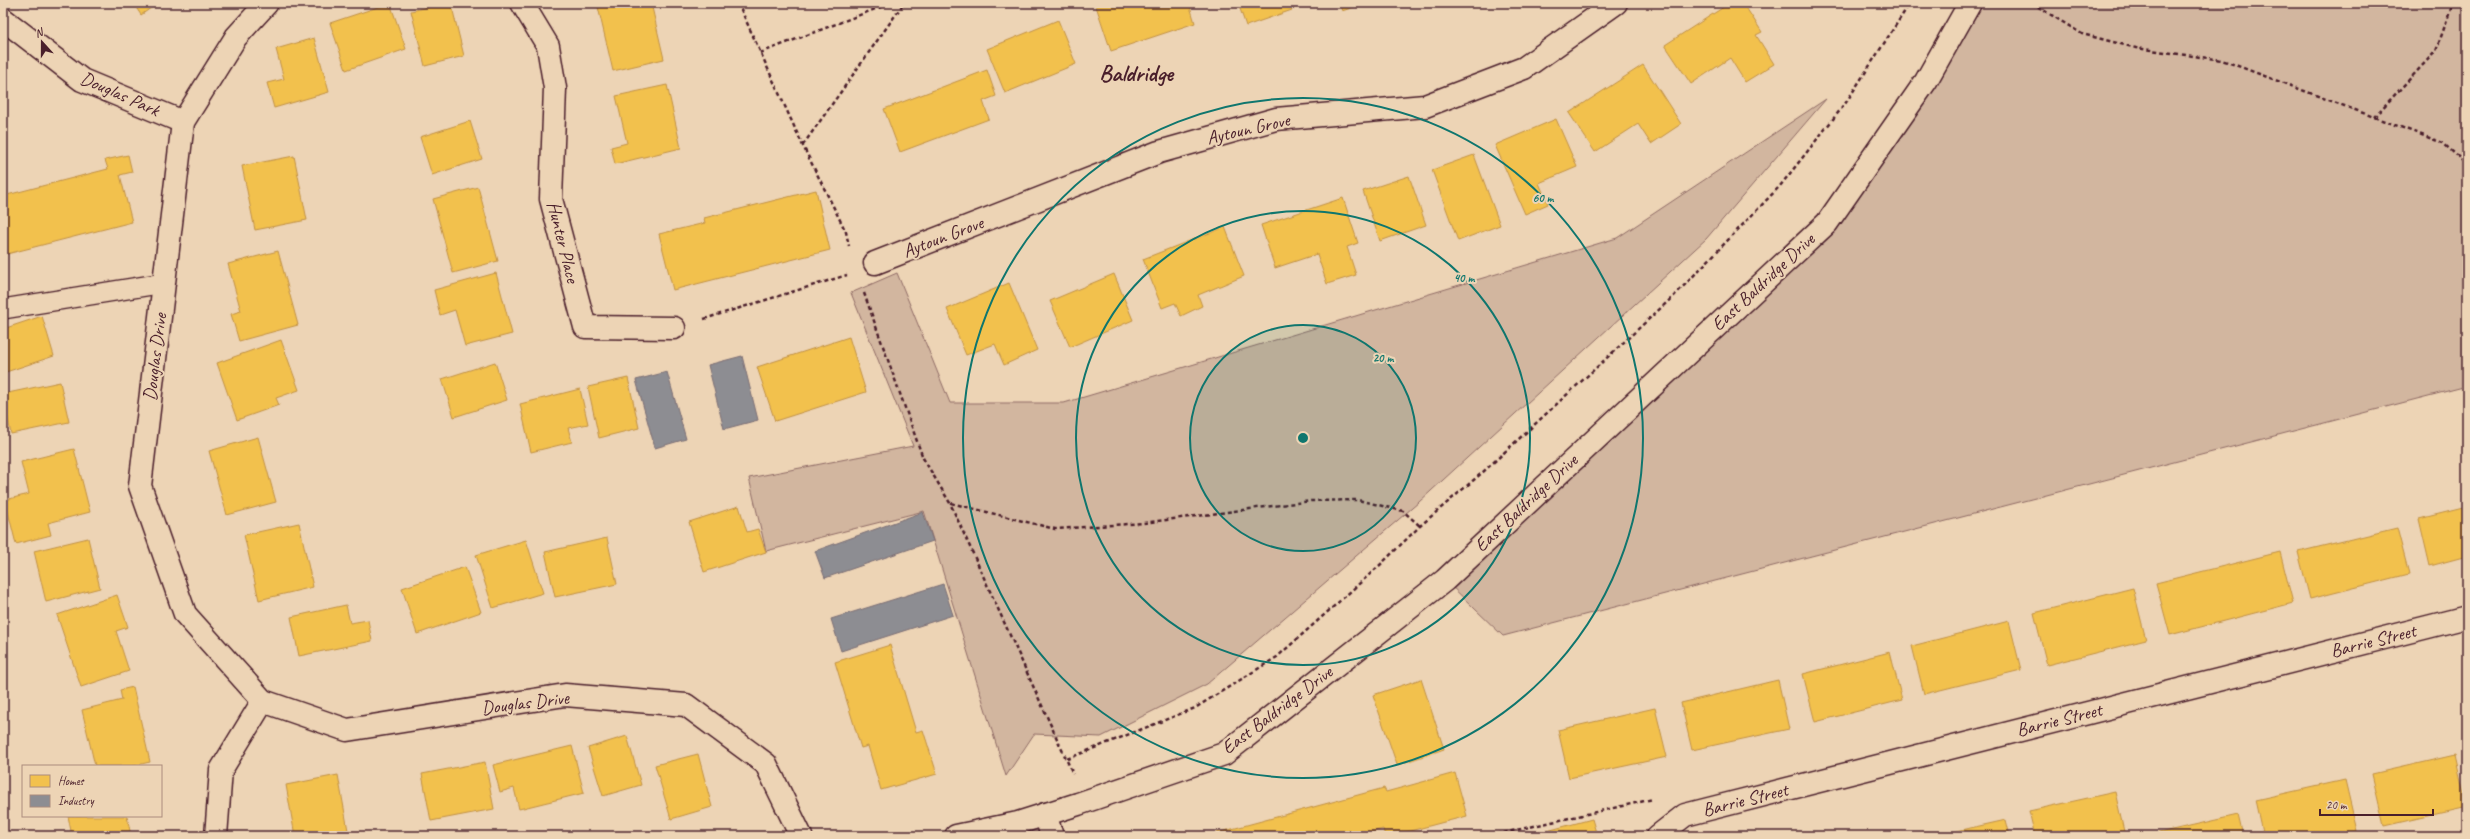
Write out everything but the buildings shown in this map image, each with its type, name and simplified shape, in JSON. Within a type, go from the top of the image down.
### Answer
[{"type":"street","name":"Douglas Drive","points":[[267,3],[236,37],[183,122],[140,486],[186,614],[263,701],[347,730],[565,695],[686,705],[766,764],[801,836]]},
{"type":"street","name":"Hunter Place","points":[[522,3],[548,46],[555,88],[551,199],[585,327],[674,328]]},
{"type":"street","name":"Aytoun Grove","points":[[865,268],[1159,152],[1276,119],[1425,106],[1524,68],[1616,3]]},
{"type":"street","name":"East Baldridge Drive","points":[[956,836],[1045,814],[1224,754],[1445,580],[1827,223],[1926,81],[1970,3]]},
{"type":"street","name":"Douglas Park","points":[[3,19],[82,80],[183,122]]},
{"type":"street","name":"Barrie Street","points":[[1658,836],[1685,815],[2467,617]]},
{"type":"street","points":[[216,836],[221,770],[263,701]]},
{"type":"street","points":[[1045,814],[1052,836]]},
{"type":"lane","points":[[3,309],[164,283]]},
{"type":"path","points":[[738,3],[803,146],[865,268],[923,458],[950,503],[1060,745]]},
{"type":"path","points":[[760,53],[891,3]]},
{"type":"path","points":[[803,146],[904,3]]},
{"type":"path","points":[[1066,759],[1196,708],[1277,657],[1379,566],[1420,526],[1483,472],[1675,296],[1780,186],[1845,104],[1910,3]]},
{"type":"path","points":[[2032,3],[2082,34],[2136,48],[2222,60],[2443,143],[2467,165]]},
{"type":"path","points":[[2374,117],[2436,51],[2453,3]]},
{"type":"path","points":[[674,328],[865,268]]},
{"type":"path","points":[[950,503],[1055,529],[1143,523],[1311,501],[1358,500],[1403,511],[1420,526]]},
{"type":"path","points":[[1490,836],[1654,799],[1685,815]]},
{"type":"shaded area","points":[[1970,3],[2467,3],[2467,386],[1503,636],[1445,580],[1810,239]]},
{"type":"shaded area","points":[[1826,99],[1706,239],[1419,502],[1207,684],[1101,737],[1034,734],[1006,776],[924,511],[766,551],[749,478],[913,446],[851,293],[897,273],[950,403],[1064,403],[1617,238]]},
{"type":"district","name":"Baldridge","points":[[1136,73]]}]
